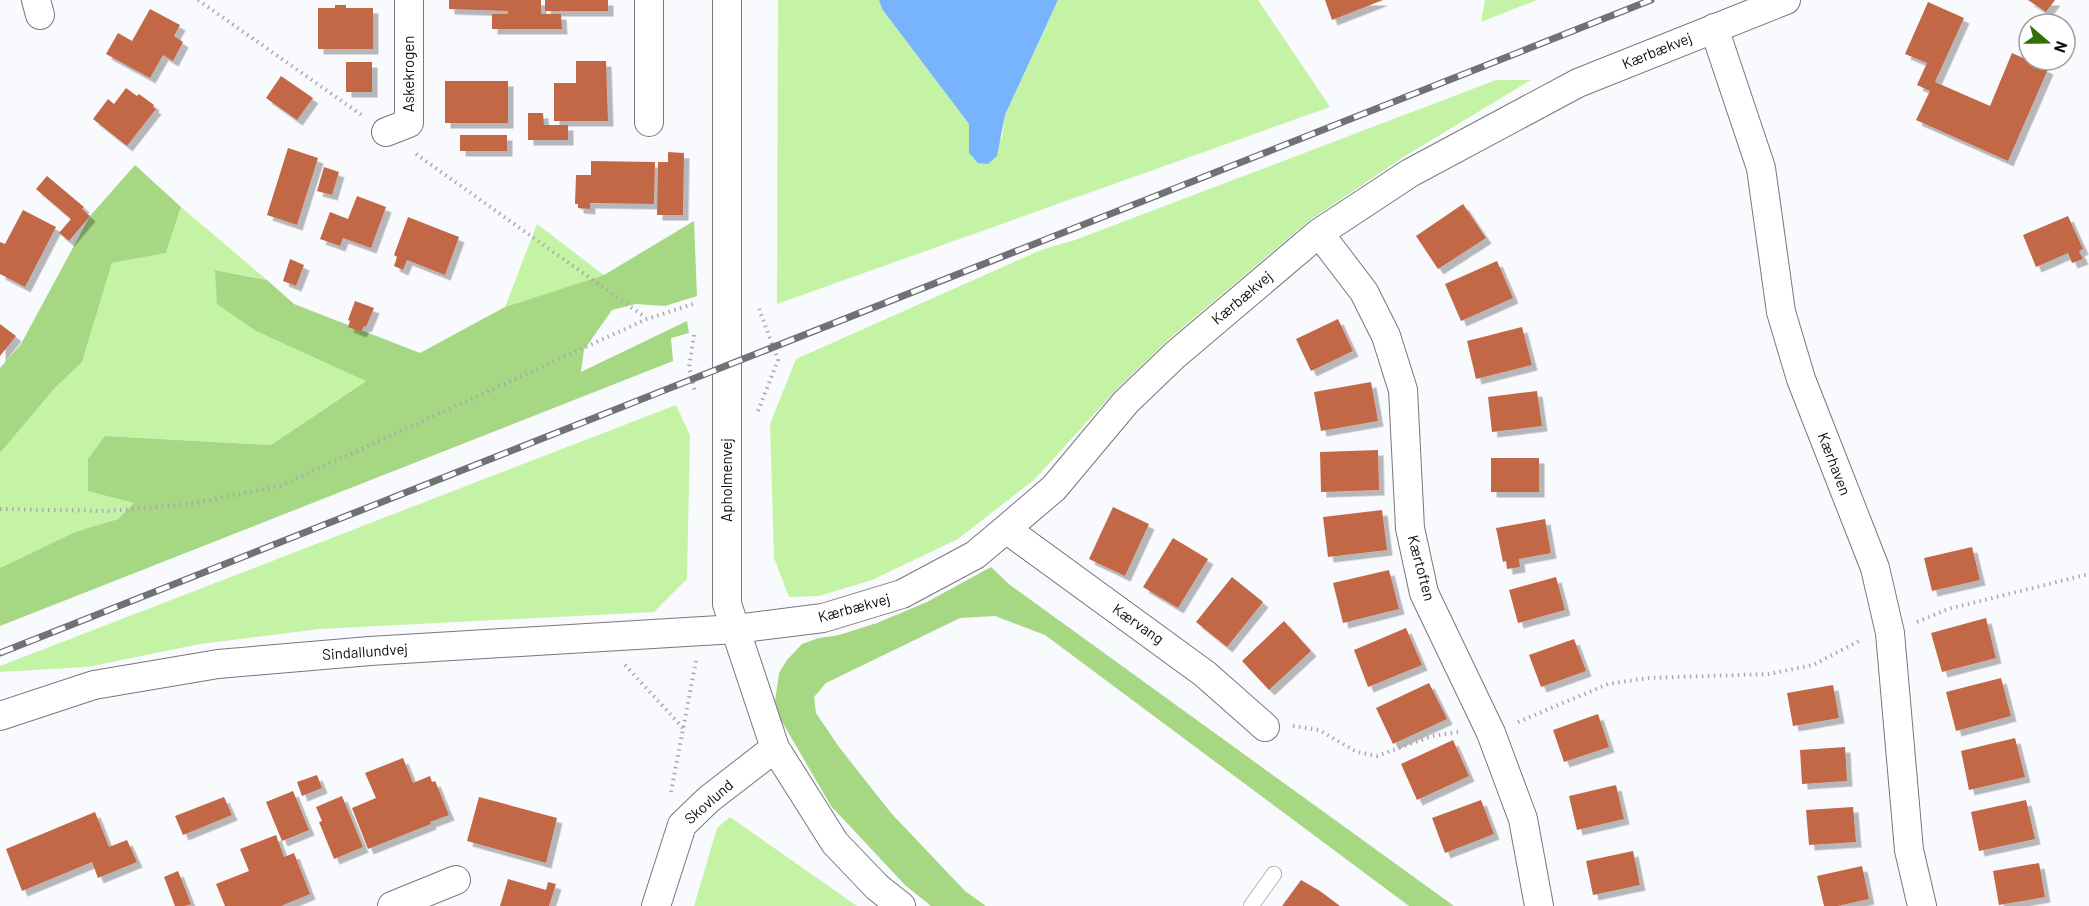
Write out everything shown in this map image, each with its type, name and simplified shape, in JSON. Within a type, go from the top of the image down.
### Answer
[{"type":"street","name":"Askekrogen","points":[[386,132],[409,123],[409,0]]},
{"type":"street","points":[[649,122],[650,0]]},
{"type":"street","name":"Apholmenvej","points":[[727,0],[727,604],[775,748],[835,843],[877,887],[900,906]]},
{"type":"street","name":"Kærbækvej","points":[[736,629],[823,618],[902,594],[975,555],[1054,488],[1126,402],[1175,355],[1319,233],[1410,173],[1578,83],[1786,0]]},
{"type":"street","name":"Kærhaven","points":[[1714,28],[1761,168],[1781,312],[1801,379],[1875,568],[1890,633],[1909,850],[1922,906]]},
{"type":"street","name":"Kærtoften","points":[[1319,233],[1364,292],[1386,336],[1403,390],[1410,528],[1424,593],[1491,733],[1523,819],[1539,906]]},
{"type":"street","name":"Kærvang","points":[[1006,530],[1205,674],[1264,727]]},
{"type":"street","name":"Sindallundvej","points":[[0,716],[94,686],[218,664],[370,651],[736,629]]},
{"type":"street","name":"Skovlund","points":[[656,906],[681,825],[709,799],[775,748]]},
{"type":"street","points":[[392,906],[456,879]]},
{"type":"lane","points":[[1251,906],[1274,874]]},
{"type":"path","points":[[198,0],[647,319]]},
{"type":"path","points":[[0,509],[107,511],[190,504],[280,486],[647,319],[695,303],[727,302]]},
{"type":"path","points":[[1264,727],[1296,726],[1319,730],[1357,752],[1377,756],[1432,736],[1457,732],[1491,733],[1608,684],[1648,678],[1769,674],[1813,665],[1863,639],[1890,633],[1948,609],[2089,574]]},
{"type":"path","points":[[681,825],[667,812],[702,630]]},
{"type":"path","points":[[600,638],[684,728]]},
{"type":"green space","points":[[778,0],[879,0],[882,9],[969,124],[969,153],[1002,139],[1005,115],[1058,0],[1258,0],[1330,107],[777,304]]},
{"type":"green space","points":[[1485,0],[1537,0],[1481,22]]},
{"type":"green space","points":[[1496,80],[1531,80],[1405,156],[1310,220],[1169,339],[1115,391],[1035,479],[958,539],[872,580],[819,596],[789,597],[774,558],[770,424],[796,359],[1041,250],[1075,240]]},
{"type":"green space","points":[[135,165],[181,207],[166,253],[112,263],[82,362],[54,389],[0,453],[0,368],[21,344],[90,216]]},
{"type":"green space","points":[[181,207],[267,280],[216,270],[256,331],[367,380],[271,445],[105,436],[134,503],[118,519],[75,532],[0,568],[0,453],[54,389],[82,362],[112,263],[166,253]]},
{"type":"green space","points":[[694,221],[697,296],[665,306],[636,304],[612,310],[584,350],[581,372],[687,321],[689,333],[671,338],[673,361],[0,626],[0,568],[75,532],[118,519],[134,503],[88,491],[88,459],[105,436],[271,445],[366,381],[256,331],[217,304],[215,270],[267,280],[294,304],[420,353],[505,307],[604,275]]},
{"type":"green space","points":[[537,224],[604,275],[505,307]]},
{"type":"green space","points":[[676,405],[690,435],[687,579],[654,612],[320,629],[200,644],[87,667],[0,672],[0,666]]},
{"type":"green space","points":[[991,567],[1010,585],[1454,906],[1409,906],[1045,635],[995,616],[960,618],[826,683],[814,697],[816,713],[839,747],[891,813],[965,891],[986,906],[931,906],[905,885],[831,806],[781,720],[775,701],[779,673],[787,660],[802,644],[877,623],[927,602]]},
{"type":"green space","points":[[730,817],[857,906],[694,906],[717,828]]},
{"type":"water","points":[[879,0],[1058,0],[1005,115],[997,156],[988,164],[978,163],[969,153],[969,124],[882,9]]},
{"type":"building","points":[[449,0],[541,0],[541,14],[561,14],[562,29],[492,29],[492,14],[508,14],[508,11],[449,9]]},
{"type":"building","points":[[545,0],[608,0],[608,11],[545,11]]},
{"type":"building","points":[[1325,0],[1383,0],[1332,20]]},
{"type":"building","points":[[2028,0],[2055,0],[2046,12]]},
{"type":"building","points":[[1928,2],[1964,18],[1935,82],[1990,106],[2012,53],[2017,55],[2017,72],[2047,72],[2008,161],[1916,120],[1930,91],[1917,85],[1927,63],[1905,54]]},
{"type":"building","points":[[335,5],[346,5],[346,8],[373,8],[373,49],[318,49],[318,8],[335,8]]},
{"type":"building","points":[[150,9],[180,25],[174,36],[183,42],[173,61],[163,55],[150,78],[106,54],[118,33],[132,41]]},
{"type":"building","points":[[576,61],[606,61],[608,121],[554,121],[554,83],[576,83]]},
{"type":"building","points":[[346,62],[372,62],[372,92],[346,92]]},
{"type":"building","points":[[281,76],[313,98],[297,120],[266,98]]},
{"type":"building","points":[[445,81],[508,81],[508,123],[445,123]]},
{"type":"building","points":[[126,88],[137,96],[139,94],[156,109],[127,146],[93,119],[108,99],[114,104]]},
{"type":"building","points":[[528,113],[543,113],[544,125],[568,125],[568,140],[528,140]]},
{"type":"building","points":[[460,135],[507,135],[507,151],[460,151]]},
{"type":"building","points":[[288,148],[318,158],[297,225],[267,215]]},
{"type":"building","points":[[668,152],[684,153],[683,215],[657,215],[658,162],[668,162]]},
{"type":"building","points":[[591,161],[655,162],[654,204],[590,203],[590,209],[578,208],[578,204],[575,204],[576,175],[591,175]]},
{"type":"building","points":[[324,167],[339,172],[332,195],[317,191]]},
{"type":"building","points":[[47,176],[84,207],[82,209],[90,216],[69,241],[59,233],[71,219],[36,189]]},
{"type":"building","points":[[357,196],[386,207],[371,248],[343,238],[340,246],[320,239],[330,212],[348,219]]},
{"type":"building","points":[[1463,204],[1486,238],[1438,269],[1416,236]]},
{"type":"building","points":[[23,210],[56,227],[25,287],[0,274],[0,242],[5,244]]},
{"type":"building","points":[[2068,216],[2083,249],[2079,251],[2083,259],[2072,263],[2068,253],[2036,267],[2023,235]]},
{"type":"building","points":[[408,217],[459,237],[445,275],[407,260],[403,270],[394,266],[397,257],[394,255]]},
{"type":"building","points":[[290,259],[304,265],[296,286],[283,281]]},
{"type":"building","points":[[1497,261],[1513,298],[1461,321],[1445,284]]},
{"type":"building","points":[[355,301],[374,308],[366,327],[364,326],[361,332],[348,327],[350,321],[348,320]]},
{"type":"building","points":[[1338,319],[1353,351],[1311,371],[1296,339]]},
{"type":"building","points":[[0,324],[16,336],[0,356]]},
{"type":"building","points":[[1522,327],[1532,365],[1476,379],[1467,341]]},
{"type":"building","points":[[1371,382],[1378,421],[1321,431],[1314,392]]},
{"type":"building","points":[[1537,391],[1542,426],[1492,432],[1488,397]]},
{"type":"building","points":[[1378,450],[1379,490],[1321,492],[1320,452]]},
{"type":"building","points":[[1491,458],[1539,458],[1539,492],[1491,492]]},
{"type":"building","points":[[1113,507],[1149,524],[1125,576],[1089,559]]},
{"type":"building","points":[[1382,510],[1387,550],[1328,557],[1323,517]]},
{"type":"building","points":[[1545,519],[1551,553],[1519,559],[1520,567],[1507,569],[1506,561],[1503,562],[1496,528]]},
{"type":"building","points":[[1173,538],[1208,559],[1178,608],[1143,587]]},
{"type":"building","points":[[1972,547],[1980,580],[1932,591],[1924,558]]},
{"type":"building","points":[[1389,570],[1399,609],[1343,623],[1333,583]]},
{"type":"building","points":[[1232,577],[1263,602],[1227,647],[1196,622]]},
{"type":"building","points":[[1556,577],[1565,610],[1518,623],[1509,590]]},
{"type":"building","points":[[1986,618],[1996,658],[1942,672],[1931,633]]},
{"type":"building","points":[[1284,621],[1311,651],[1269,690],[1242,661]]},
{"type":"building","points":[[1406,628],[1422,665],[1368,687],[1354,650]]},
{"type":"building","points":[[1574,639],[1586,671],[1541,687],[1529,655]]},
{"type":"building","points":[[2001,678],[2011,716],[1956,731],[1946,692]]},
{"type":"building","points":[[1429,683],[1447,719],[1393,744],[1376,708]]},
{"type":"building","points":[[1833,685],[1839,718],[1793,726],[1787,693]]},
{"type":"building","points":[[1598,714],[1609,747],[1564,762],[1553,730]]},
{"type":"building","points":[[2015,738],[2025,777],[1969,790],[1961,751]]},
{"type":"building","points":[[1453,740],[1469,776],[1417,800],[1401,764]]},
{"type":"building","points":[[1845,747],[1847,781],[1802,784],[1800,750]]},
{"type":"building","points":[[403,758],[413,783],[430,776],[432,782],[435,781],[449,815],[368,849],[352,808],[376,798],[365,773]]},
{"type":"building","points":[[317,775],[322,788],[302,796],[297,782]]},
{"type":"building","points":[[1616,785],[1624,819],[1577,830],[1569,796]]},
{"type":"building","points":[[293,791],[309,830],[282,841],[266,802]]},
{"type":"building","points":[[342,796],[363,847],[334,859],[319,822],[322,821],[316,807]]},
{"type":"building","points":[[224,797],[232,815],[183,835],[175,816]]},
{"type":"building","points":[[479,797],[557,818],[546,863],[467,841]]},
{"type":"building","points":[[1481,800],[1494,834],[1445,853],[1432,818]]},
{"type":"building","points":[[2026,800],[2035,839],[1979,851],[1971,812]]},
{"type":"building","points":[[1853,807],[1856,842],[1809,845],[1806,810]]},
{"type":"building","points":[[95,812],[109,847],[127,840],[137,862],[98,878],[92,862],[22,891],[6,849]]},
{"type":"building","points":[[276,835],[284,857],[294,853],[310,894],[281,906],[225,906],[216,884],[249,871],[240,849]]},
{"type":"building","points":[[1633,851],[1640,885],[1593,895],[1586,861]]},
{"type":"building","points":[[2039,863],[2045,897],[1999,905],[1993,871]]},
{"type":"building","points":[[1862,866],[1869,899],[1838,906],[1824,906],[1817,876]]},
{"type":"building","points":[[178,871],[191,904],[185,906],[175,906],[164,877]]},
{"type":"building","points":[[508,879],[546,890],[548,882],[556,884],[549,906],[500,906]]},
{"type":"building","points":[[1301,880],[1320,891],[1340,906],[1282,906]]},
{"type":"railway","points":[[0,653],[1651,0]]}]
